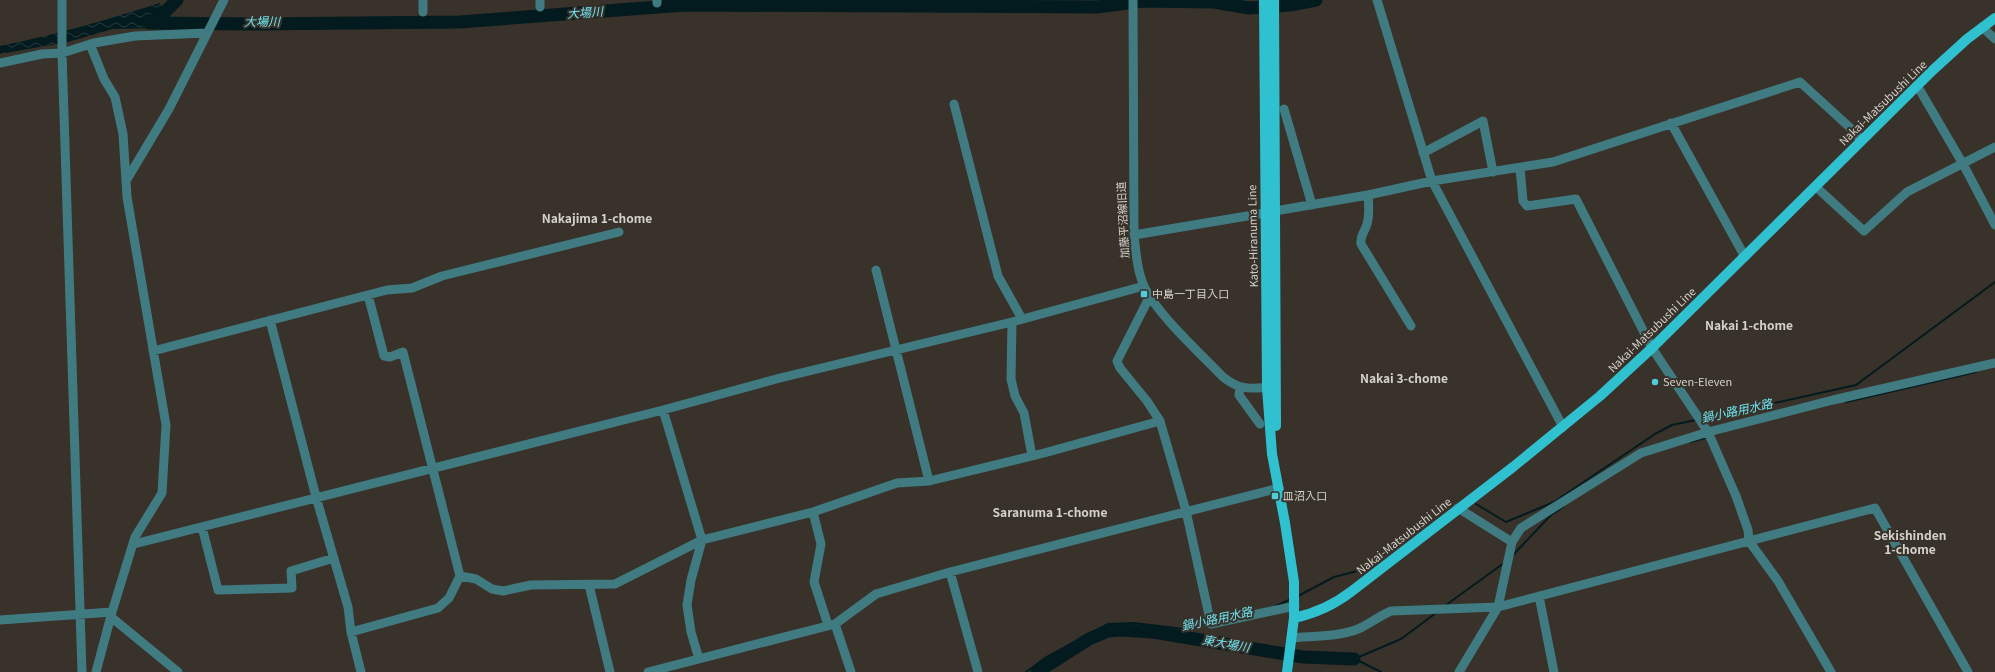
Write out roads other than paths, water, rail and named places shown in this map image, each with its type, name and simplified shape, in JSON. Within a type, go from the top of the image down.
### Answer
[{"type":"main road","name":"Kato-Hiranuma Line","points":[[1264,0],[1269,22],[1270,440],[1291,557],[1295,606],[1288,672]]},
{"type":"main road","name":"Kato-Hiranuma Line","points":[[1269,22],[1274,0]]},
{"type":"main road","name":"Nakai-Matsubushi Line","points":[[1294,618],[1317,612],[1337,602],[1563,427],[1652,348],[1860,141],[1918,87],[1950,54],[1995,18]]},
{"type":"street","points":[[62,0],[62,51],[82,672]]},
{"type":"street","points":[[126,181],[169,109],[214,17],[224,0]]},
{"type":"street","points":[[423,0],[423,12]]},
{"type":"street","points":[[1377,0],[1432,181],[1563,427]]},
{"type":"street","name":"加藤平沼線旧道","points":[[1133,4],[1134,235],[1138,263],[1144,286],[1150,296],[1223,377],[1232,385],[1240,388]]},
{"type":"street","points":[[1982,27],[1995,39]]},
{"type":"street","points":[[0,63],[135,36],[206,33]]},
{"type":"street","points":[[90,44],[104,79],[115,97],[123,134],[127,197],[166,425],[162,493],[135,537],[111,614],[96,672]]},
{"type":"street","points":[[1134,235],[1368,195],[1432,181],[1553,162],[1800,82],[1856,134],[1860,141]]},
{"type":"street","points":[[1918,87],[1963,164],[1995,225]]},
{"type":"street","points":[[954,104],[998,276],[1022,319]]},
{"type":"street","points":[[1284,109],[1312,205]]},
{"type":"street","points":[[1423,153],[1483,121],[1493,172]]},
{"type":"street","points":[[1670,123],[1745,256]]},
{"type":"street","points":[[1815,186],[1864,231],[1907,192],[1995,147]]},
{"type":"street","points":[[1520,168],[1523,201],[1527,206],[1576,200],[1652,348],[1708,432],[1736,496],[1748,530],[1749,541],[1778,581],[1831,672]]},
{"type":"street","points":[[1368,195],[1368,217],[1366,228],[1361,234],[1361,244],[1411,326]]},
{"type":"street","points":[[153,351],[387,290],[412,288],[442,276],[618,232]]},
{"type":"street","points":[[876,270],[895,351],[929,481]]},
{"type":"street","points":[[134,544],[663,410],[780,378],[1012,322],[1144,286]]},
{"type":"street","points":[[351,632],[438,608],[449,598],[460,576],[434,468],[403,352],[390,357],[384,356],[368,295]]},
{"type":"street","points":[[1150,296],[1117,361],[1120,368],[1147,401],[1160,421],[1186,511],[1211,624],[1295,606]]},
{"type":"street","points":[[270,320],[316,497],[348,607],[351,632],[361,672]]},
{"type":"street","points":[[1012,322],[1011,380],[1015,396],[1024,413],[1032,456]]},
{"type":"street","points":[[1459,672],[1498,607],[1512,542],[1521,528],[1641,453],[1708,432],[1833,400],[1995,364]]},
{"type":"street","points":[[1260,424],[1239,395],[1240,388],[1271,388]]},
{"type":"street","points":[[663,410],[702,540],[691,580],[687,606],[691,632],[699,659]]},
{"type":"street","points":[[460,576],[476,578],[492,589],[503,591],[531,585],[577,583],[588,585],[615,584],[702,540],[813,512],[897,483],[929,481],[1032,456],[1160,421]]},
{"type":"street","points":[[648,672],[832,624],[876,594],[950,572],[1279,488]]},
{"type":"street","points":[[1458,508],[1512,542]]},
{"type":"street","points":[[1292,638],[1348,632],[1359,629],[1375,618],[1391,611],[1498,607],[1875,508],[1968,672]]},
{"type":"street","points":[[813,512],[821,544],[814,582],[851,672]]},
{"type":"street","points":[[202,527],[218,590],[292,588],[291,571],[334,558]]},
{"type":"street","points":[[950,572],[978,672]]},
{"type":"street","points":[[588,585],[610,672]]},
{"type":"street","points":[[1539,596],[1554,672]]},
{"type":"street","points":[[0,620],[80,614],[111,614],[178,672]]},
{"type":"water","points":[[160,3],[167,28],[113,29],[68,42],[0,54],[0,46],[80,27]]},
{"type":"waterway","points":[[149,21],[156,21],[177,0]]},
{"type":"waterway","name":"大場川","points":[[149,23],[252,24],[459,22],[685,5],[1097,7],[1143,1],[1214,2],[1249,8],[1290,5],[1316,0]]},
{"type":"waterway","name":"鍋小路用水路","points":[[1702,419],[1856,385],[1995,282]]},
{"type":"waterway","points":[[1846,402],[1976,372]]},
{"type":"waterway","name":"鍋小路用水路","points":[[1476,504],[1506,522],[1554,502],[1655,434],[1672,425],[1696,420]]},
{"type":"waterway","points":[[1691,442],[1708,437]]},
{"type":"waterway","points":[[1513,555],[1551,515],[1563,507]]},
{"type":"waterway","points":[[1446,605],[1504,563]]},
{"type":"waterway","name":"鍋小路用水路","points":[[1298,596],[1334,577],[1365,569]]},
{"type":"waterway","name":"鍋小路用水路","points":[[1276,606],[1291,599]]},
{"type":"waterway","points":[[1354,659],[1401,639],[1436,613]]},
{"type":"waterway","name":"鍋小路用水路","points":[[1026,672],[1045,658],[1108,624],[1134,623],[1184,629],[1208,623]]},
{"type":"waterway","name":"東大場川","points":[[1037,672],[1089,639],[1108,631],[1121,630],[1153,632],[1303,657],[1354,659]]},
{"type":"waterway","points":[[1355,659],[1381,672]]},
{"type":"place","name":"中島一丁目入口","points":[[1144,294]]},
{"type":"place","name":"Seven-Eleven","points":[[1655,382]]},
{"type":"place","name":"皿沼入口","points":[[1275,496]]},
{"type":"district","name":"Nakajima 1-chome","points":[[597,219]]},
{"type":"district","name":"Nakai 1-chome","points":[[1749,326]]},
{"type":"district","name":"Nakai 3-chome","points":[[1404,379]]},
{"type":"district","name":"Saranuma 1-chome","points":[[1050,513]]},
{"type":"district","name":"Sekishinden 1-chome","points":[[1910,543]]}]
